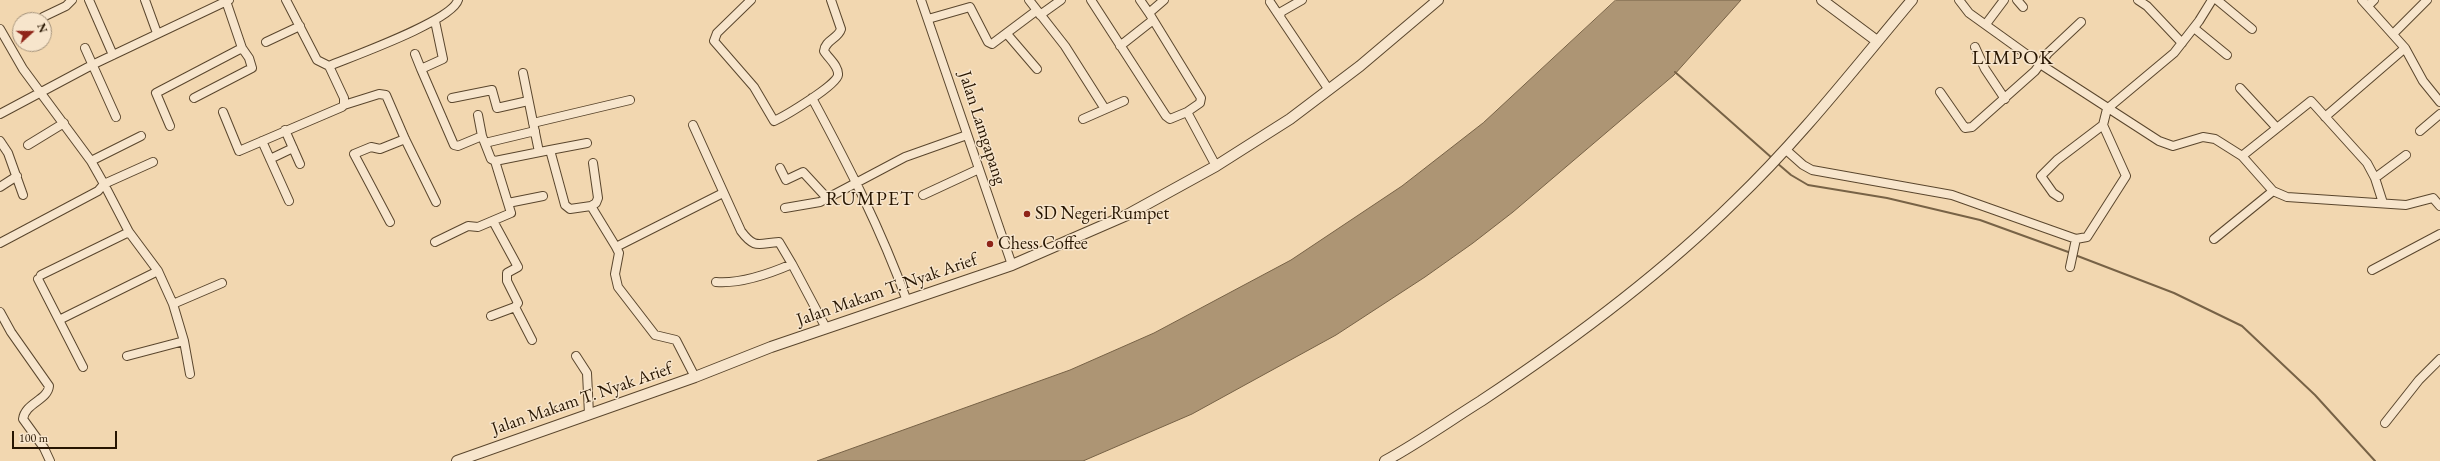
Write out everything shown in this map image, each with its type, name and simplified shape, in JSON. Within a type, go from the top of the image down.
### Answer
[{"type":"street","points":[[52,13],[66,6],[72,0]]},
{"type":"street","points":[[89,0],[113,55]]},
{"type":"street","points":[[145,0],[157,33]]},
{"type":"street","points":[[286,0],[317,60],[329,66],[344,98],[344,105]]},
{"type":"street","points":[[329,66],[435,21],[452,10],[458,0]]},
{"type":"street","points":[[751,0],[717,33],[714,40],[716,45],[754,87],[773,121],[812,98],[836,81],[838,70],[824,51],[827,44],[841,31],[831,0]]},
{"type":"street","name":"Jalan Lamgapang","points":[[922,0],[1012,265]]},
{"type":"street","points":[[1028,0],[1083,72],[1105,109]]},
{"type":"street","points":[[928,19],[967,6],[973,10],[990,43],[994,44],[1038,13],[1061,0]]},
{"type":"street","points":[[1091,0],[1166,116],[1170,119],[1174,118],[1187,112],[1200,103],[1201,98],[1140,0]]},
{"type":"street","points":[[1120,46],[1151,16],[1164,0]]},
{"type":"street","points":[[1280,18],[1281,12],[1302,0]]},
{"type":"street","name":"Jalan Makam T. Nyak Arief","points":[[458,461],[695,377],[826,328],[1012,265],[1127,215],[1216,166],[1290,119],[1360,66],[1438,0]]},
{"type":"street","points":[[1822,0],[1877,41]]},
{"type":"street","points":[[1385,461],[1520,375],[1580,332],[1712,222],[1764,172],[1783,151],[1912,0]]},
{"type":"street","points":[[1959,0],[1969,13],[2040,64],[2107,109],[2169,146],[2208,137],[2229,147],[2242,156],[2273,191],[2283,196],[2312,200],[2406,204],[2433,198],[2440,206]]},
{"type":"street","points":[[1986,24],[2004,0]]},
{"type":"street","points":[[2017,0],[2023,7]]},
{"type":"street","points":[[2138,0],[2147,6],[2182,43]]},
{"type":"street","points":[[1783,151],[1802,165],[1812,170],[1952,195],[2075,241],[2087,237],[2126,176],[2104,125],[2107,109],[2163,63],[2194,28],[2212,0]]},
{"type":"street","points":[[2217,0],[2252,29]]},
{"type":"street","points":[[2362,0],[2405,48],[2423,80],[2440,102]]},
{"type":"street","points":[[2368,6],[2374,0]]},
{"type":"street","points":[[2393,34],[2427,0]]},
{"type":"street","points":[[0,114],[40,91],[92,65],[157,33],[228,1],[242,48],[249,58],[252,68],[194,98]]},
{"type":"street","points":[[1270,2],[1329,90]]},
{"type":"street","points":[[421,69],[443,59],[435,21]]},
{"type":"street","points":[[1940,92],[1965,128],[1972,127],[2005,98],[2081,22]]},
{"type":"street","points":[[266,42],[300,26]]},
{"type":"street","points":[[0,28],[23,69],[91,161],[129,232],[158,271],[173,304],[184,341],[190,374]]},
{"type":"street","points":[[2194,28],[2226,55]]},
{"type":"street","points":[[1007,34],[1037,69]]},
{"type":"street","points":[[1975,47],[1985,69],[2005,98]]},
{"type":"street","points":[[85,48],[116,117]]},
{"type":"street","points":[[170,126],[156,93],[242,48]]},
{"type":"street","points":[[2325,117],[2405,48]]},
{"type":"street","points":[[415,54],[454,145],[458,146],[534,127],[630,100]]},
{"type":"street","points":[[522,73],[540,152]]},
{"type":"street","points":[[2240,88],[2276,127]]},
{"type":"street","points":[[452,98],[492,90],[497,108],[528,101]]},
{"type":"street","points":[[223,112],[239,151],[344,105],[379,94],[386,95],[405,140],[436,202]]},
{"type":"street","points":[[812,98],[858,182],[887,246],[907,301]]},
{"type":"street","points":[[1083,119],[1124,101]]},
{"type":"street","points":[[2242,156],[2276,127],[2311,101],[2353,147],[2375,178],[2383,203]]},
{"type":"street","points":[[1187,112],[1216,166]]},
{"type":"street","points":[[2420,131],[2440,114]]},
{"type":"street","points":[[435,242],[468,226],[478,227],[511,213],[495,161],[491,159],[484,140],[478,116]]},
{"type":"street","points":[[28,145],[64,123]]},
{"type":"street","points":[[693,125],[723,193],[747,239],[761,245],[779,242],[826,328]]},
{"type":"street","points":[[2059,197],[2053,193],[2041,176],[2057,160],[2104,125]]},
{"type":"street","points":[[285,130],[300,164]]},
{"type":"street","points":[[785,208],[820,202],[905,157],[967,135]]},
{"type":"street","points":[[91,161],[140,136]]},
{"type":"street","points":[[390,222],[354,154],[371,147],[380,149],[405,140]]},
{"type":"street","points":[[0,141],[8,153],[23,195]]},
{"type":"street","points":[[262,141],[289,201]]},
{"type":"street","points":[[495,161],[587,143]]},
{"type":"street","points":[[270,159],[293,148]]},
{"type":"street","points":[[550,150],[565,206],[570,209],[591,206],[596,203],[598,198],[593,163]]},
{"type":"street","points":[[2375,178],[2406,155]]},
{"type":"street","points":[[0,242],[98,191],[104,184],[153,162]]},
{"type":"street","points":[[780,168],[786,180],[804,172],[827,198]]},
{"type":"street","points":[[923,195],[979,170]]},
{"type":"street","points":[[0,187],[17,176]]},
{"type":"street","points":[[2214,238],[2273,191]]},
{"type":"street","points":[[616,247],[723,193]]},
{"type":"street","points":[[508,203],[543,196]]},
{"type":"street","points":[[591,206],[619,253],[615,274],[618,287],[655,334],[676,340],[695,377]]},
{"type":"street","points":[[491,316],[515,307],[518,303],[507,281],[507,273],[518,267],[493,221]]},
{"type":"street","points":[[84,367],[59,320],[40,277],[129,232]]},
{"type":"street","points":[[2372,270],[2440,234]]},
{"type":"street","points":[[2070,268],[2075,241]]},
{"type":"street","points":[[716,282],[728,283],[765,274],[792,264]]},
{"type":"street","points":[[59,320],[158,271]]},
{"type":"street","points":[[173,304],[222,283]]},
{"type":"street","points":[[515,307],[532,340]]},
{"type":"street","points":[[0,312],[21,348],[49,386],[46,394],[27,410],[24,419],[44,448],[50,461]]},
{"type":"street","points":[[127,356],[184,341]]},
{"type":"street","points":[[576,356],[587,373],[589,414]]},
{"type":"street","points":[[2385,423],[2420,380],[2440,359]]},
{"type":"shaded area","points":[[1616,0],[1741,0],[1674,75],[1513,212],[1425,277],[1336,335],[1192,414],[1083,461],[817,461],[1070,370],[1154,333],[1291,260],[1402,186],[1483,123]]},
{"type":"waterway","points":[[1675,72],[1772,158]]},
{"type":"waterway","points":[[1777,163],[1791,175],[1808,185],[1887,198],[1980,220],[2071,253]]},
{"type":"waterway","points":[[2075,255],[2174,293],[2242,326],[2315,395],[2375,461]]},
{"type":"place","name":"SD Negeri Rumpet","points":[[1027,214]]},
{"type":"place","name":"Chess Coffee","points":[[990,244]]},
{"type":"district","name":"LIMPOK","points":[[2013,59]]},
{"type":"district","name":"RUMPET","points":[[870,200]]}]
